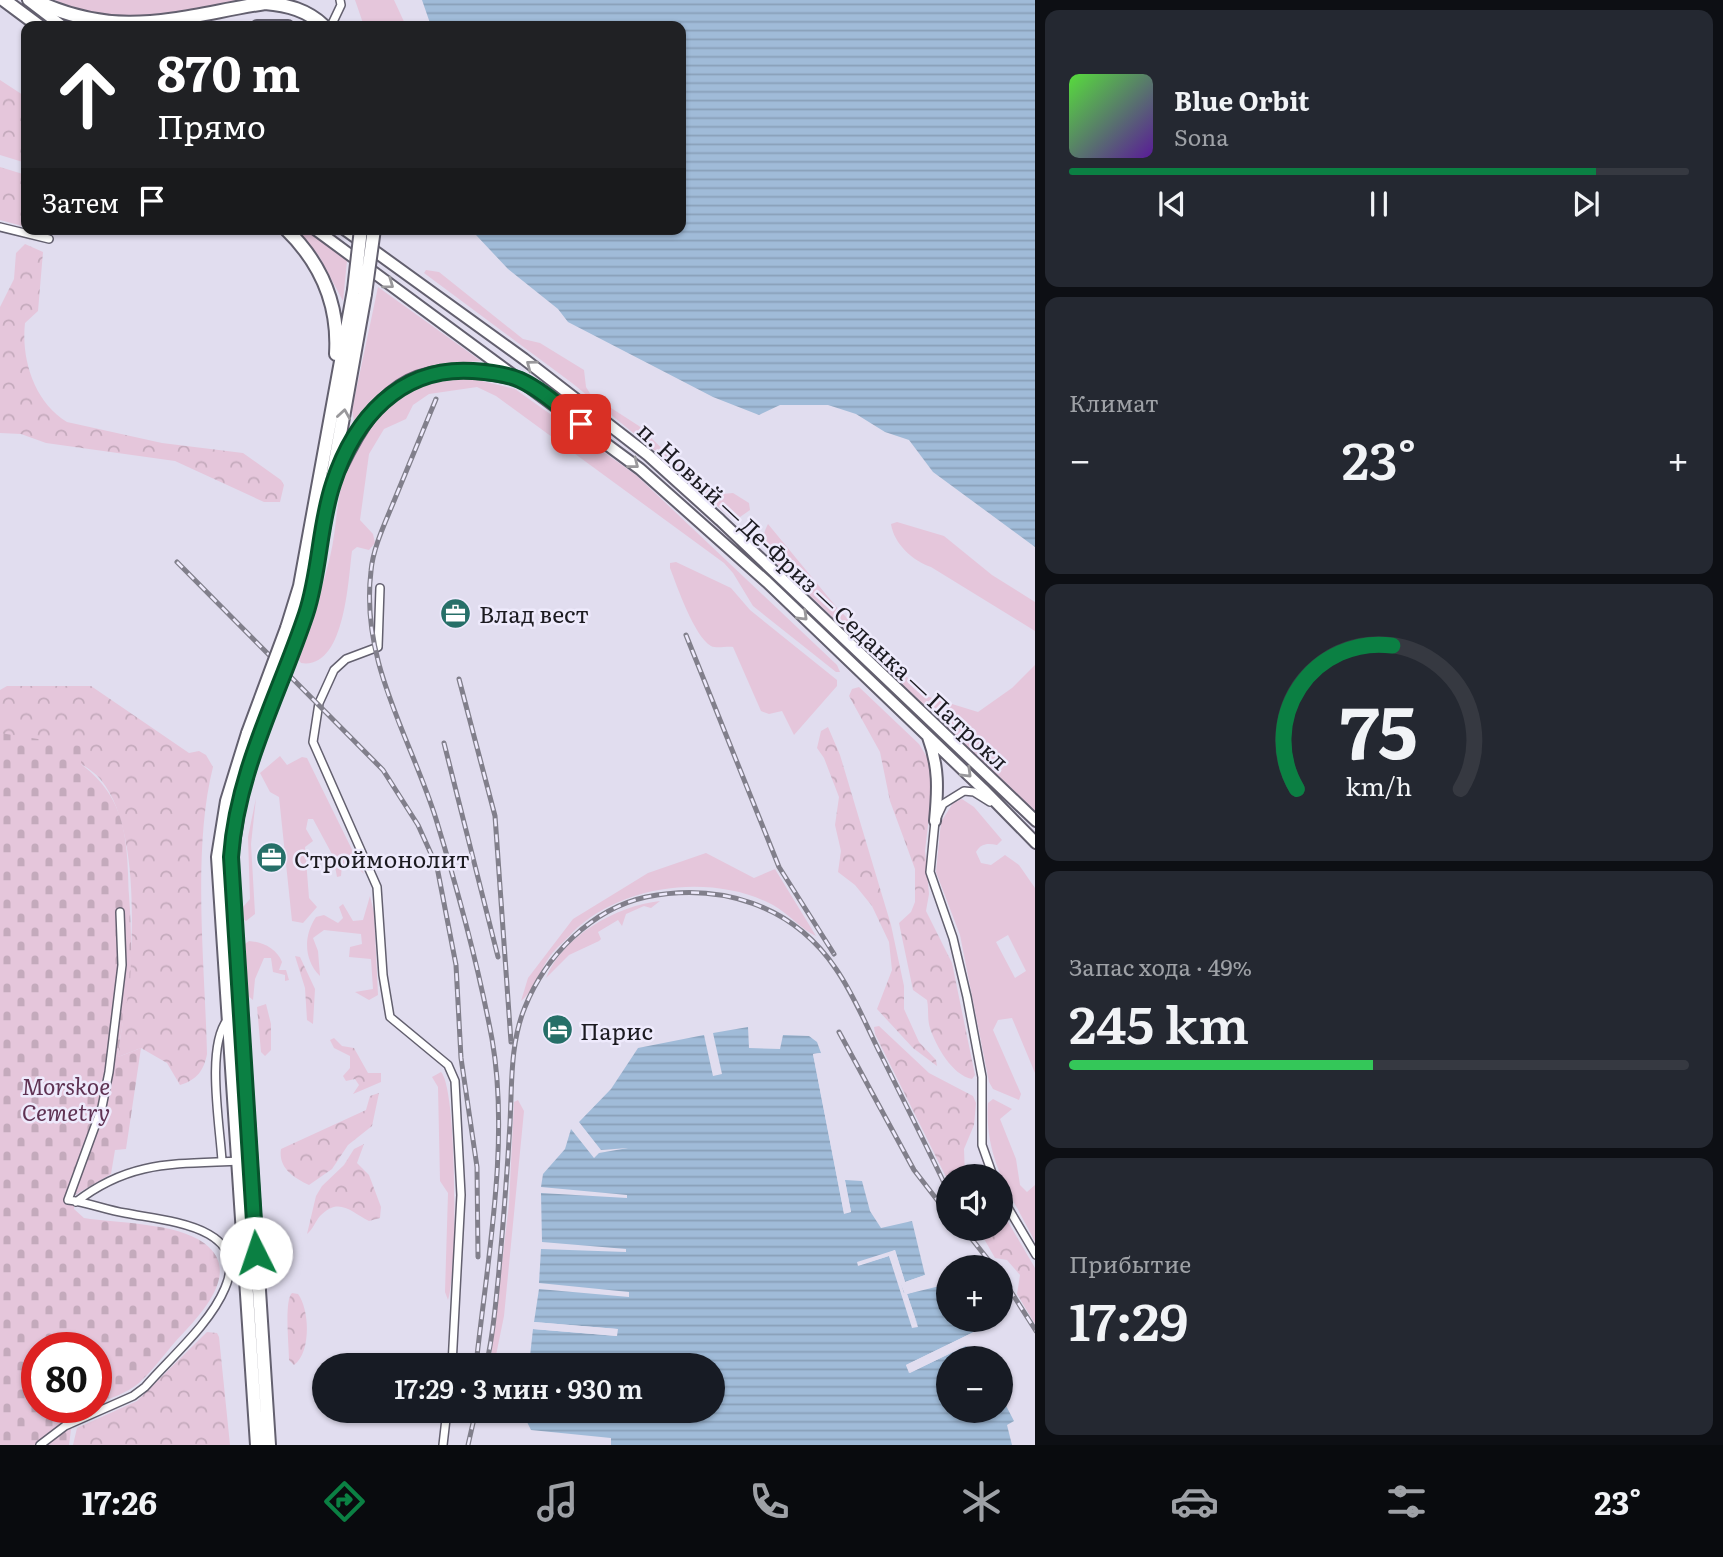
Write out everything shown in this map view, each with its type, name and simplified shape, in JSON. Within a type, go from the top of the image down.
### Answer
[{"type":"highway","points":[[4,0],[32,21]]},
{"type":"highway","points":[[34,0],[64,14],[100,21]]},
{"type":"highway","points":[[166,21],[265,4],[300,9],[317,21]]},
{"type":"highway","points":[[291,235],[313,261],[333,307],[337,345],[333,399]]},
{"type":"highway","points":[[257,1445],[218,857],[227,802],[293,631],[313,591],[334,481],[360,292],[361,235]]},
{"type":"highway","points":[[293,631],[333,399],[373,235]]},
{"type":"highway","points":[[334,481],[360,427],[388,395],[404,385],[430,374],[454,371],[486,372],[520,380]]},
{"type":"highway","points":[[253,736],[231,857],[269,1445]]},
{"type":"main road","points":[[27,0],[55,21]]},
{"type":"main road","name":"п. Новый — Де-Фриз — Седанка — Патрокл","points":[[323,235],[640,469],[767,582],[927,734],[1035,844]]},
{"type":"main road","name":"п. Новый — Де-Фриз — Седанка — Патрокл","points":[[352,235],[524,359],[648,455],[720,520],[1035,821]]},
{"type":"main road","points":[[927,734],[936,760],[939,781],[935,821]]},
{"type":"street","points":[[333,21],[341,5],[340,0]]},
{"type":"street","points":[[0,227],[21,232]]},
{"type":"street","points":[[33,235],[49,239]]},
{"type":"street","points":[[380,588],[377,647],[346,659],[334,670],[319,703],[313,743],[377,887],[383,975],[390,1017],[399,1028],[447,1065],[455,1081],[461,1195],[453,1353]]},
{"type":"street","points":[[989,1164],[982,1145],[982,1077],[965,984],[953,938],[930,872],[935,821],[950,797],[964,791],[974,792],[985,798],[1027,840],[1035,844]]},
{"type":"street","points":[[40,1445],[65,1426],[133,1396],[145,1387],[204,1322],[223,1293],[229,1274],[227,1252],[211,1234],[176,1222],[68,1200],[102,1107],[109,1072],[122,965],[120,912]]},
{"type":"street","points":[[222,1161],[217,1068],[219,1034],[228,1018]]},
{"type":"street","points":[[76,1202],[109,1180],[149,1165],[239,1161]]},
{"type":"street","points":[[1013,1217],[1035,1255]]},
{"type":"street","points":[[443,1445],[446,1423]]},
{"type":"green space","points":[[55,0],[242,0],[148,15],[124,15],[78,8]]},
{"type":"green space","points":[[355,0],[394,0],[404,21],[362,21]]},
{"type":"green space","points":[[0,80],[21,94],[21,161],[0,155]]},
{"type":"green space","points":[[0,167],[21,173],[21,226],[0,220]]},
{"type":"green space","points":[[302,235],[312,235],[347,261],[343,301],[319,256]]},
{"type":"green space","points":[[25,244],[43,252],[38,311],[25,323],[24,337],[32,378],[46,403],[67,422],[162,443],[243,453],[281,480],[284,485],[280,502],[264,502],[175,461],[46,443],[21,434],[0,433],[0,307],[14,279],[16,253]]},
{"type":"green space","points":[[426,270],[439,272],[523,339],[540,343],[584,370],[586,387],[591,395],[639,426],[680,466],[722,494],[733,493],[749,503],[750,510],[740,517],[731,518],[653,449],[572,383],[424,273]]},
{"type":"green space","points":[[378,287],[481,361],[444,364],[417,371],[385,389],[354,421],[352,410]]},
{"type":"green space","points":[[465,377],[515,389],[636,475],[837,665],[840,672],[836,672],[753,606],[724,563],[496,396],[477,387],[429,394],[413,405],[406,419],[384,429],[369,454],[360,520],[373,534],[375,543],[369,550],[357,547],[352,551],[342,621],[327,653],[316,661],[301,663],[298,659],[330,557],[342,483],[359,441],[371,423],[402,396],[421,386]]},
{"type":"green space","points":[[897,522],[944,536],[992,575],[1035,602],[1035,631],[911,556],[900,545],[893,531],[891,524]]},
{"type":"green space","points":[[768,524],[838,609],[926,696],[978,712],[1012,688],[1035,665],[1035,811],[778,565],[764,541]]},
{"type":"green space","points":[[676,562],[731,588],[750,610],[837,680],[837,686],[794,735],[782,711],[769,714],[761,711],[733,647],[711,646],[698,632],[670,568],[670,563]]},
{"type":"green space","points":[[7,686],[91,686],[189,753],[199,751],[206,755],[213,767],[203,834],[201,871],[207,1054],[199,1074],[186,1083],[180,1085],[167,1063],[141,1048],[118,1057],[129,978],[132,922],[130,869],[120,819],[112,798],[93,772],[54,752],[0,733],[0,690]]},
{"type":"green space","points":[[859,687],[919,744],[930,762],[933,782],[925,851],[929,894],[926,911],[952,963],[975,1075],[972,1079],[958,1072],[946,1059],[930,1028],[927,1000],[913,990],[899,923],[911,912],[915,902],[915,869],[890,801],[880,752],[849,696],[852,689]]},
{"type":"green space","points":[[828,727],[840,755],[891,925],[904,986],[904,1009],[919,1042],[936,1060],[937,1066],[913,1048],[877,1009],[892,970],[889,942],[872,906],[855,885],[838,872],[841,851],[835,825],[839,797],[824,758],[817,748],[821,731]]},
{"type":"green space","name":"Morskoe Cemetry","points":[[0,733],[82,746],[81,764],[108,792],[122,823],[125,839],[131,971],[118,1057],[141,1048],[126,1149],[115,1150],[111,1174],[75,1195],[74,1209],[84,1218],[146,1225],[192,1236],[204,1243],[215,1255],[220,1268],[213,1295],[194,1321],[139,1383],[112,1398],[112,1332],[21,1332],[21,1423],[72,1423],[69,1445],[0,1445]]},
{"type":"green space","points":[[280,756],[287,765],[302,757],[307,758],[364,874],[354,864],[342,865],[341,876],[337,877],[333,856],[313,819],[308,819],[306,829],[313,841],[305,847],[309,898],[317,907],[303,923],[292,921],[279,797],[270,792],[260,773]]},
{"type":"green space","points":[[256,798],[251,844],[255,914],[246,921],[242,919],[243,907],[250,899],[248,837]]},
{"type":"green space","points":[[962,799],[974,807],[1002,840],[997,845],[985,844],[978,849],[976,852],[981,863],[991,865],[1005,855],[1019,865],[1035,888],[1035,1073],[1012,1018],[998,1020],[993,1030],[1021,1094],[1019,1100],[993,1089],[989,1082],[960,935],[936,872],[941,822],[953,803]],"holes":[[[1008,935],[1026,971],[1015,978],[996,942]]]},
{"type":"green space","points":[[706,853],[754,878],[775,869],[816,936],[779,908],[749,895],[696,887],[641,894],[615,903],[592,916],[572,933],[550,956],[530,992],[521,1001],[528,978],[573,919],[648,873]]},
{"type":"green space","points":[[370,896],[374,913],[378,995],[369,1000],[355,992],[373,989],[371,959],[349,957],[350,947],[362,944],[361,934],[324,930],[313,938],[318,951],[320,976],[308,955],[307,940],[316,917],[324,915],[338,923],[343,918],[339,907],[343,904],[353,921],[363,920]]},
{"type":"green space","points":[[660,901],[651,908],[644,906],[626,914],[622,926],[618,920],[598,932],[601,939],[599,941],[569,955],[546,978],[554,963],[578,936],[609,916]]},
{"type":"green space","points":[[249,941],[264,945],[277,953],[282,962],[279,970],[286,970],[289,980],[285,981],[285,975],[273,972],[271,958],[264,958],[255,979],[253,1000],[248,996],[245,944]]},
{"type":"green space","points":[[295,956],[300,957],[315,989],[313,1024],[307,1020],[305,988]]},
{"type":"green space","points":[[266,1004],[271,1024],[271,1050],[265,1056],[261,1052],[257,1007]]},
{"type":"green space","points":[[879,1026],[929,1073],[973,1096],[976,1103],[974,1125],[964,1149],[965,1164],[940,1164],[875,1034],[874,1027]]},
{"type":"green space","points":[[334,1038],[342,1046],[354,1048],[368,1073],[381,1073],[381,1082],[353,1094],[359,1085],[355,1079],[346,1081],[343,1076],[350,1068],[350,1056],[334,1048],[330,1040]]},
{"type":"green space","points":[[441,1072],[447,1086],[453,1145],[453,1256],[448,1300],[445,1292],[448,1193],[440,1181],[438,1087],[432,1077]]},
{"type":"green space","points":[[379,1093],[372,1126],[348,1145],[332,1169],[309,1185],[288,1172],[282,1162],[281,1149],[366,1110],[370,1096]]},
{"type":"green space","points":[[993,1099],[1012,1109],[1000,1119],[1016,1159],[1020,1185],[1027,1192],[1035,1185],[1035,1242],[1013,1200],[1013,1164],[997,1164],[995,1159],[990,1142],[988,1103]]},
{"type":"green space","points":[[518,1100],[524,1111],[504,1316],[496,1353],[491,1353],[509,1204],[514,1102]]},
{"type":"green space","points":[[364,1144],[357,1163],[369,1175],[381,1207],[380,1218],[369,1221],[351,1210],[333,1207],[320,1216],[307,1234],[316,1196],[322,1186],[344,1165],[354,1149]]},
{"type":"green space","points":[[1013,1230],[1035,1268],[1035,1324],[1017,1294],[1020,1275],[1013,1267],[1013,1255],[993,1255],[985,1241],[1013,1241]]},
{"type":"green space","points":[[292,1293],[298,1294],[302,1301],[307,1331],[300,1359],[294,1365],[289,1360],[288,1324],[288,1305]]},
{"type":"green space","points":[[207,1332],[217,1333],[230,1445],[73,1445],[77,1428],[88,1423],[112,1423],[112,1412],[137,1401]]},
{"type":"water","points":[[422,0],[1035,0],[1035,547],[933,472],[909,440],[885,432],[856,414],[828,405],[780,405],[759,415],[713,397],[568,322],[558,309],[508,269],[476,235],[686,235],[686,21],[429,21]]},
{"type":"water","points":[[748,1027],[749,1048],[780,1049],[783,1035],[809,1036],[817,1042],[821,1053],[813,1054],[844,1213],[851,1212],[845,1180],[862,1181],[870,1211],[881,1228],[912,1221],[925,1275],[905,1282],[895,1250],[859,1265],[889,1256],[918,1326],[907,1294],[936,1287],[936,1332],[974,1332],[945,1346],[936,1346],[936,1350],[906,1365],[909,1373],[936,1360],[936,1423],[1010,1423],[1007,1425],[1012,1445],[611,1445],[611,1438],[531,1430],[528,1423],[725,1423],[725,1353],[530,1353],[533,1329],[617,1336],[617,1329],[534,1322],[539,1289],[629,1297],[629,1292],[539,1283],[541,1249],[626,1252],[626,1249],[542,1242],[541,1193],[627,1198],[627,1195],[541,1187],[543,1174],[565,1149],[571,1129],[594,1158],[599,1153],[628,1148],[601,1150],[579,1122],[611,1089],[638,1048],[704,1035],[713,1076],[722,1074],[713,1033]]},
{"type":"pier","points":[[820,1053],[821,1056],[817,1057],[846,1210],[842,1180],[844,1176],[851,1212],[844,1214],[813,1054]]},
{"type":"pier","points":[[895,1250],[905,1282],[925,1275],[926,1279],[903,1285],[892,1255],[904,1293],[928,1284],[929,1287],[907,1294],[918,1327],[912,1328],[889,1256],[858,1266],[857,1262]]},
{"type":"pier","points":[[534,1322],[618,1329],[617,1336],[533,1329],[533,1326],[607,1332],[533,1325]]},
{"type":"pier","points":[[974,1332],[981,1332],[953,1346],[945,1346]]},
{"type":"pier","points":[[936,1350],[936,1354],[910,1367],[936,1356],[936,1360],[910,1373],[906,1365]]},
{"type":"railway","points":[[436,399],[377,545],[372,562],[370,604],[380,668],[436,819],[467,928],[492,1039],[499,1118],[498,1160],[477,1353]]},
{"type":"railway","points":[[177,562],[383,770],[418,825],[437,867],[456,965],[461,1058],[477,1167],[478,1257]]},
{"type":"railway","points":[[686,635],[779,867],[834,954]]},
{"type":"railway","points":[[459,679],[495,816],[511,1042]]},
{"type":"railway","points":[[444,743],[498,957]]},
{"type":"railway","points":[[488,1353],[498,1281],[513,1064],[520,1021],[534,988],[558,953],[589,924],[626,903],[674,893],[727,896],[753,903],[799,929],[819,947],[848,989],[936,1166]]},
{"type":"railway","points":[[839,1032],[914,1170],[936,1198]]},
{"type":"railway","points":[[973,1241],[984,1255]]},
{"type":"railway","points":[[1013,1295],[1035,1329]]},
{"type":"railway","points":[[468,1445],[473,1423]]},
{"type":"place","name":"Влад вест","points":[[456,613]]},
{"type":"place","name":"Строймонолит","points":[[271,858]]},
{"type":"place","name":"Парис","points":[[557,1030]]},
{"type":"route","points":[[256,1253],[241,1042],[231,857],[233,828],[248,769],[313,591],[332,486],[360,427],[374,408],[404,385],[430,374],[465,370],[520,380],[581,424]]}]
